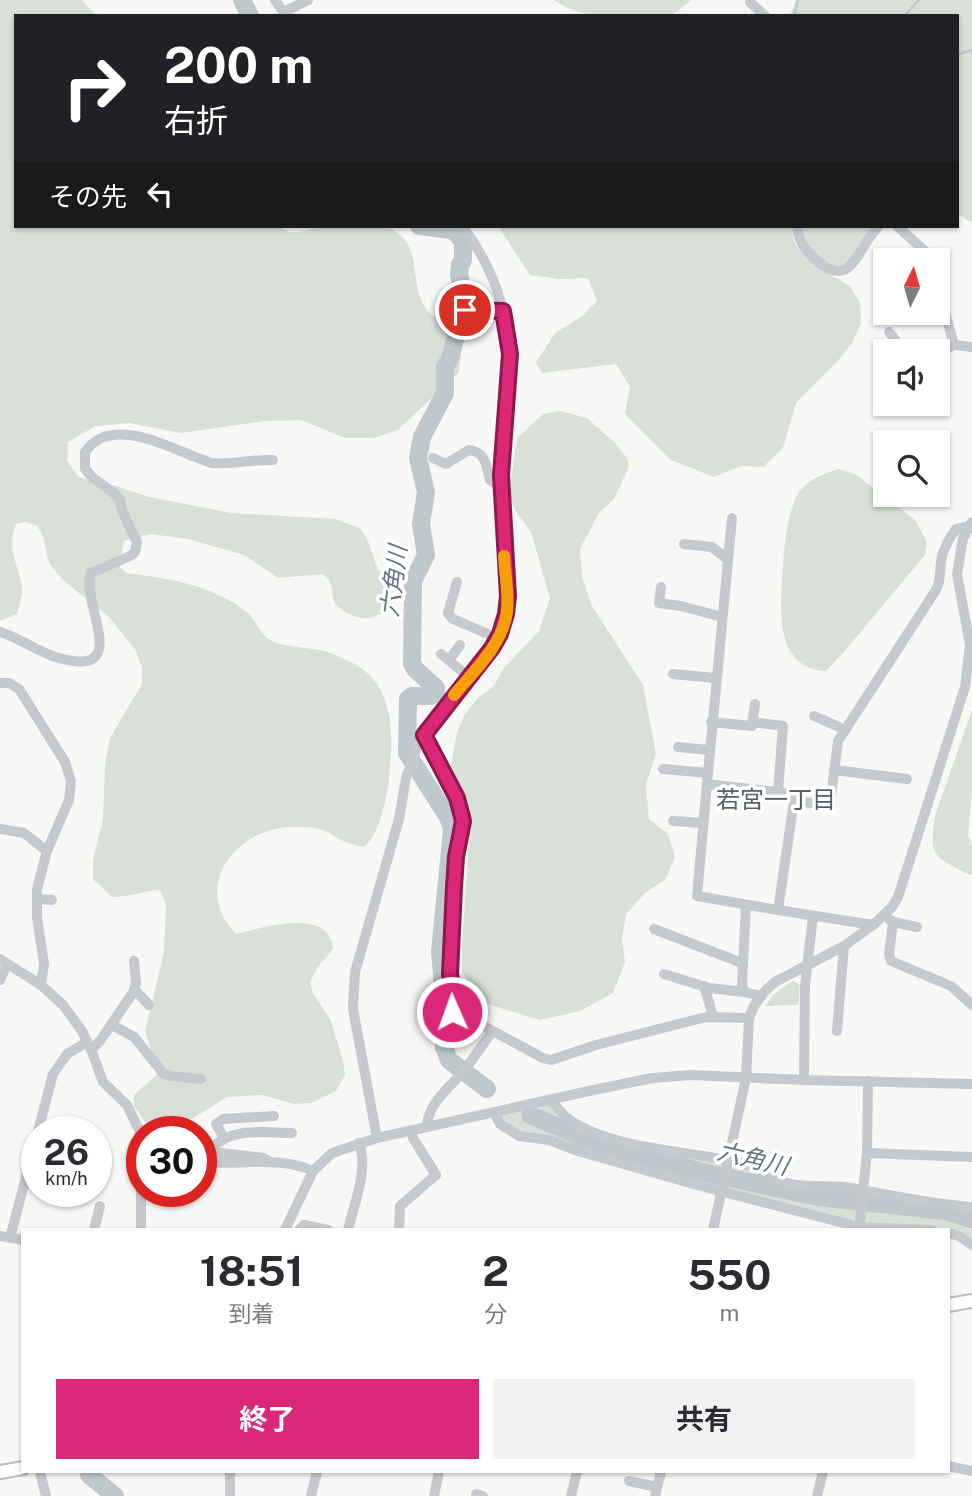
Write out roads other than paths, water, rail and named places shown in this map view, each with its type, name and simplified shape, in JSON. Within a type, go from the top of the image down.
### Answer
[{"type":"main road","points":[[950,1305],[972,1301]]},
{"type":"main road","points":[[0,1472],[21,1468]]},
{"type":"street","points":[[275,0],[285,14],[308,0]]},
{"type":"street","points":[[748,1],[764,0]]},
{"type":"street","points":[[748,1],[763,14]]},
{"type":"street","points":[[377,1138],[353,1009],[359,957],[399,819],[407,778],[424,735],[497,638],[504,623],[508,596],[501,488],[510,354],[503,311],[485,261],[463,228]]},
{"type":"street","points":[[797,228],[800,244],[817,261],[831,271],[838,272],[845,271],[851,265],[878,228]]},
{"type":"street","points":[[899,228],[921,248]]},
{"type":"street","points":[[465,310],[503,311]]},
{"type":"street","points":[[949,326],[954,345]]},
{"type":"street","points":[[889,332],[895,339]]},
{"type":"street","points":[[950,348],[954,345],[972,347]]},
{"type":"street","points":[[0,632],[58,658],[86,661],[94,659],[97,654],[101,640],[89,584],[91,573],[130,556],[135,552],[137,542],[114,493],[85,469],[85,452],[95,440],[107,435],[123,434],[212,463],[273,460]]},
{"type":"street","points":[[433,458],[446,464],[468,450],[478,451],[485,459],[490,480],[501,488]]},
{"type":"street","points":[[732,518],[697,896],[873,925]]},
{"type":"street","points":[[794,801],[830,805],[838,741],[940,583],[941,557],[948,541],[956,529],[971,524]]},
{"type":"street","points":[[971,524],[964,538],[957,574],[970,645],[965,687],[889,918],[891,961],[951,986],[972,1005]]},
{"type":"street","points":[[684,544],[712,547],[728,560]]},
{"type":"street","points":[[457,582],[448,613],[453,619],[497,638]]},
{"type":"street","points":[[661,587],[659,603],[722,617]]},
{"type":"street","points":[[460,645],[445,657],[469,677]]},
{"type":"street","points":[[674,674],[716,678]]},
{"type":"street","points":[[0,682],[9,683],[19,689],[69,772],[69,800],[47,852],[37,899],[44,964],[41,985]]},
{"type":"street","points":[[712,722],[752,726],[755,704]]},
{"type":"street","points":[[814,716],[846,730]]},
{"type":"street","points":[[753,722],[783,726],[778,792]]},
{"type":"street","points":[[424,735],[457,798],[463,821],[454,887],[450,974],[453,991],[452,1012],[551,1060],[608,1042],[713,1016],[749,1018]]},
{"type":"street","points":[[678,747],[709,750]]},
{"type":"street","points":[[663,769],[793,794],[778,910]]},
{"type":"street","points":[[834,770],[907,779]]},
{"type":"street","points":[[673,821],[703,823]]},
{"type":"street","points":[[0,829],[24,833],[47,852]]},
{"type":"street","points":[[37,899],[52,900]]},
{"type":"street","points":[[744,992],[741,963],[746,905]]},
{"type":"street","points":[[804,1080],[807,966],[813,916]]},
{"type":"street","points":[[713,1228],[746,1078],[749,1018],[761,996],[775,982],[844,946],[873,925],[889,918],[917,927]]},
{"type":"street","points":[[654,929],[741,963]]},
{"type":"street","points":[[837,1031],[844,946]]},
{"type":"street","points":[[5,1237],[53,1074],[67,1054],[100,1041],[112,1025],[134,989],[134,961]]},
{"type":"street","points":[[0,980],[4,962],[41,985],[63,1005],[82,1031],[103,1082],[127,1105],[132,1116]]},
{"type":"street","points":[[664,974],[704,986],[761,996]]},
{"type":"street","points":[[704,986],[713,1016]]},
{"type":"street","points":[[134,989],[149,1005]]},
{"type":"street","points":[[112,1025],[134,1037],[163,1073],[201,1079]]},
{"type":"street","points":[[427,1126],[427,1118],[442,1094],[469,1065],[492,1032]]},
{"type":"street","points":[[286,1228],[313,1171],[332,1153],[359,1143],[427,1126],[653,1078],[692,1075],[972,1084]]},
{"type":"street","points":[[859,1228],[867,1153],[868,1082]]},
{"type":"street","points":[[551,1100],[565,1115],[597,1133],[667,1152],[729,1160],[752,1166],[768,1177],[786,1182],[972,1207]]},
{"type":"street","points":[[494,1112],[500,1124],[519,1136],[549,1140],[578,1151],[855,1228]]},
{"type":"street","points":[[224,1138],[216,1124],[223,1119],[274,1116]]},
{"type":"street","points":[[399,1228],[400,1206],[436,1175],[413,1138],[411,1130]]},
{"type":"street","points":[[269,1161],[264,1158],[212,1152],[211,1149],[224,1138],[238,1133],[292,1133]]},
{"type":"street","points":[[348,1228],[363,1166],[363,1152],[359,1143]]},
{"type":"street","points":[[867,1153],[972,1157]]},
{"type":"street","points":[[217,1164],[269,1161],[300,1165],[313,1171]]},
{"type":"street","points":[[94,1228],[100,1207]]},
{"type":"street","points":[[141,1207],[141,1228]]},
{"type":"street","points":[[301,1228],[304,1225],[318,1228]]},
{"type":"street","points":[[950,1234],[972,1245]]},
{"type":"street","points":[[950,1466],[972,1471]]},
{"type":"street","points":[[40,1473],[46,1496]]},
{"type":"street","points":[[230,1473],[230,1496]]},
{"type":"street","points":[[311,1496],[317,1473]]},
{"type":"street","points":[[434,1496],[439,1473]]},
{"type":"street","points":[[577,1473],[572,1495],[585,1496]]},
{"type":"street","points":[[629,1481],[656,1492],[661,1473]]},
{"type":"street","points":[[817,1496],[823,1473]]},
{"type":"waterway","name":"六角川","points":[[242,0],[249,14]]},
{"type":"waterway","points":[[794,14],[798,0]]},
{"type":"waterway","points":[[906,14],[919,0]]},
{"type":"waterway","points":[[959,54],[971,50]]},
{"type":"waterway","name":"六角川","points":[[435,228],[451,230],[463,242],[463,260],[459,275],[463,292],[451,356],[445,367],[445,393],[422,437],[418,458],[426,492],[421,524],[426,555],[413,581],[412,663],[436,688],[436,692],[431,696],[412,696],[408,699],[407,753],[448,817],[452,829],[440,952],[445,1008],[444,1047],[449,1060],[487,1089]]},
{"type":"waterway","name":"六角川","points":[[530,1115],[598,1144],[702,1172],[818,1197],[945,1211],[972,1219]]},
{"type":"waterway","points":[[89,1475],[115,1496]]},
{"type":"district","name":"若宮一丁目","points":[[776,799]]}]
